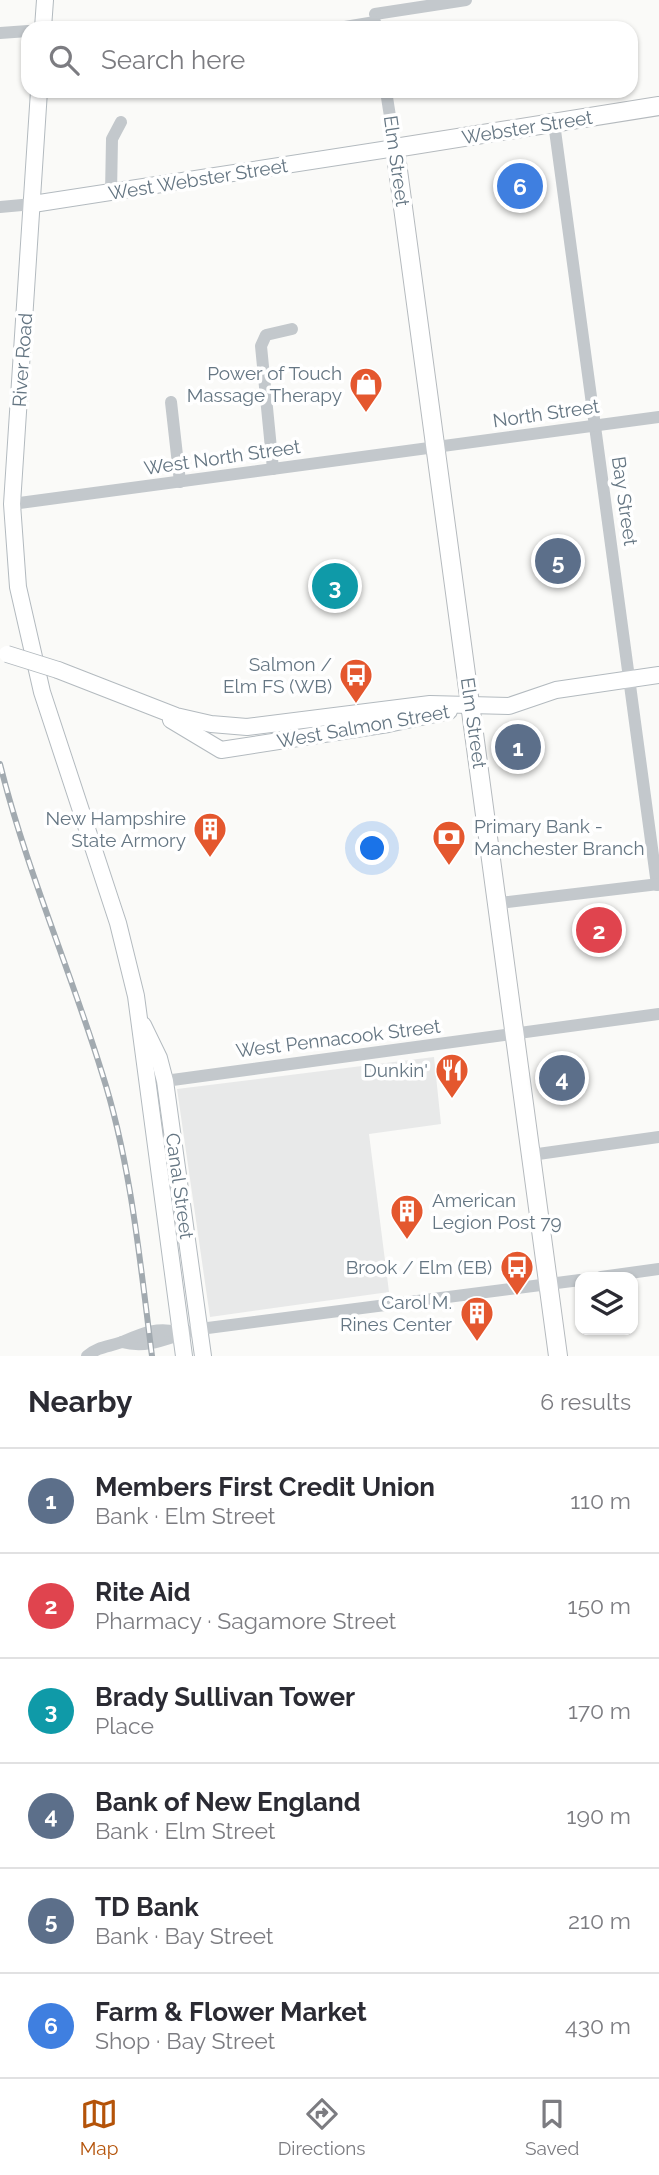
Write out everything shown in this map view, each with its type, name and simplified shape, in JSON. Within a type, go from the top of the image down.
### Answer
[{"type":"main road","name":"Webster Street","points":[[395,148],[659,106]]},
{"type":"main road","name":"Elm Street","points":[[395,148],[499,902],[558,1356]]},
{"type":"street","points":[[44,21],[45,0]]},
{"type":"street","points":[[372,0],[375,21],[466,0]]},
{"type":"street","points":[[0,33],[21,32]]},
{"type":"street","name":"River Road","points":[[39,98],[12,504],[18,587],[47,709]]},
{"type":"street","name":"Elm Street","points":[[387,98],[395,148]]},
{"type":"street","points":[[111,193],[112,139],[121,122]]},
{"type":"street","name":"Bay Street","points":[[554,123],[658,885]]},
{"type":"street","name":"West Webster Street","points":[[0,207],[111,193],[395,148]]},
{"type":"street","points":[[273,469],[261,346],[266,335],[292,329]]},
{"type":"street","points":[[171,402],[180,482]]},
{"type":"street","name":"North Street","points":[[437,447],[659,417]]},
{"type":"street","name":"West North Street","points":[[12,504],[437,447]]},
{"type":"street","name":"West Salmon Street","points":[[0,652],[58,670],[186,718],[230,727],[430,704],[472,706]]},
{"type":"street","points":[[472,706],[509,706],[556,690],[659,675]]},
{"type":"street","name":"West Salmon Street","points":[[138,701],[221,750],[388,724],[472,706]]},
{"type":"street","name":"Canal Street","points":[[47,709],[118,923],[141,1020],[159,1058],[165,1081],[203,1356]]},
{"type":"street","points":[[499,902],[658,885]]},
{"type":"street","name":"West Pennacook Street","points":[[165,1081],[659,1014]]},
{"type":"street","name":"Canal Street","points":[[141,1020],[141,1042],[184,1356]]},
{"type":"street","points":[[531,1155],[659,1137]]},
{"type":"street","points":[[637,1272],[659,1269]]},
{"type":"street","points":[[87,1356],[104,1345],[122,1342],[137,1346],[168,1341],[181,1333],[200,1329],[575,1281]]},
{"type":"shaded area","points":[[434,1057],[441,1124],[369,1134],[389,1292],[210,1317],[177,1089]]},
{"type":"railway","points":[[0,764],[22,842],[112,1107],[133,1213],[152,1356]]},
{"type":"place","name":"Farm & Flower Market","points":[[520,186]]},
{"type":"place","name":"Power of Touch Massage Therapy","points":[[366,414]]},
{"type":"place","name":"TD Bank","points":[[558,561]]},
{"type":"place","name":"Brady Sullivan Tower","points":[[335,586]]},
{"type":"place","name":"Salmon / Elm FS (WB)","points":[[356,705]]},
{"type":"place","name":"Members First Credit Union","points":[[518,747]]},
{"type":"place","name":"New Hampshire State Armory","points":[[210,859]]},
{"type":"place","name":"Primary Bank - Manchester Branch","points":[[449,867]]},
{"type":"place","name":"Rite Aid","points":[[599,930]]},
{"type":"place","name":"Bank of New England","points":[[562,1078]]},
{"type":"place","name":"Dunkin'","points":[[452,1100]]},
{"type":"place","name":"American Legion Post 79","points":[[407,1241]]},
{"type":"place","name":"Brook / Elm (EB)","points":[[517,1297]]},
{"type":"place","name":"Carol M. Rines Center","points":[[477,1343]]}]
